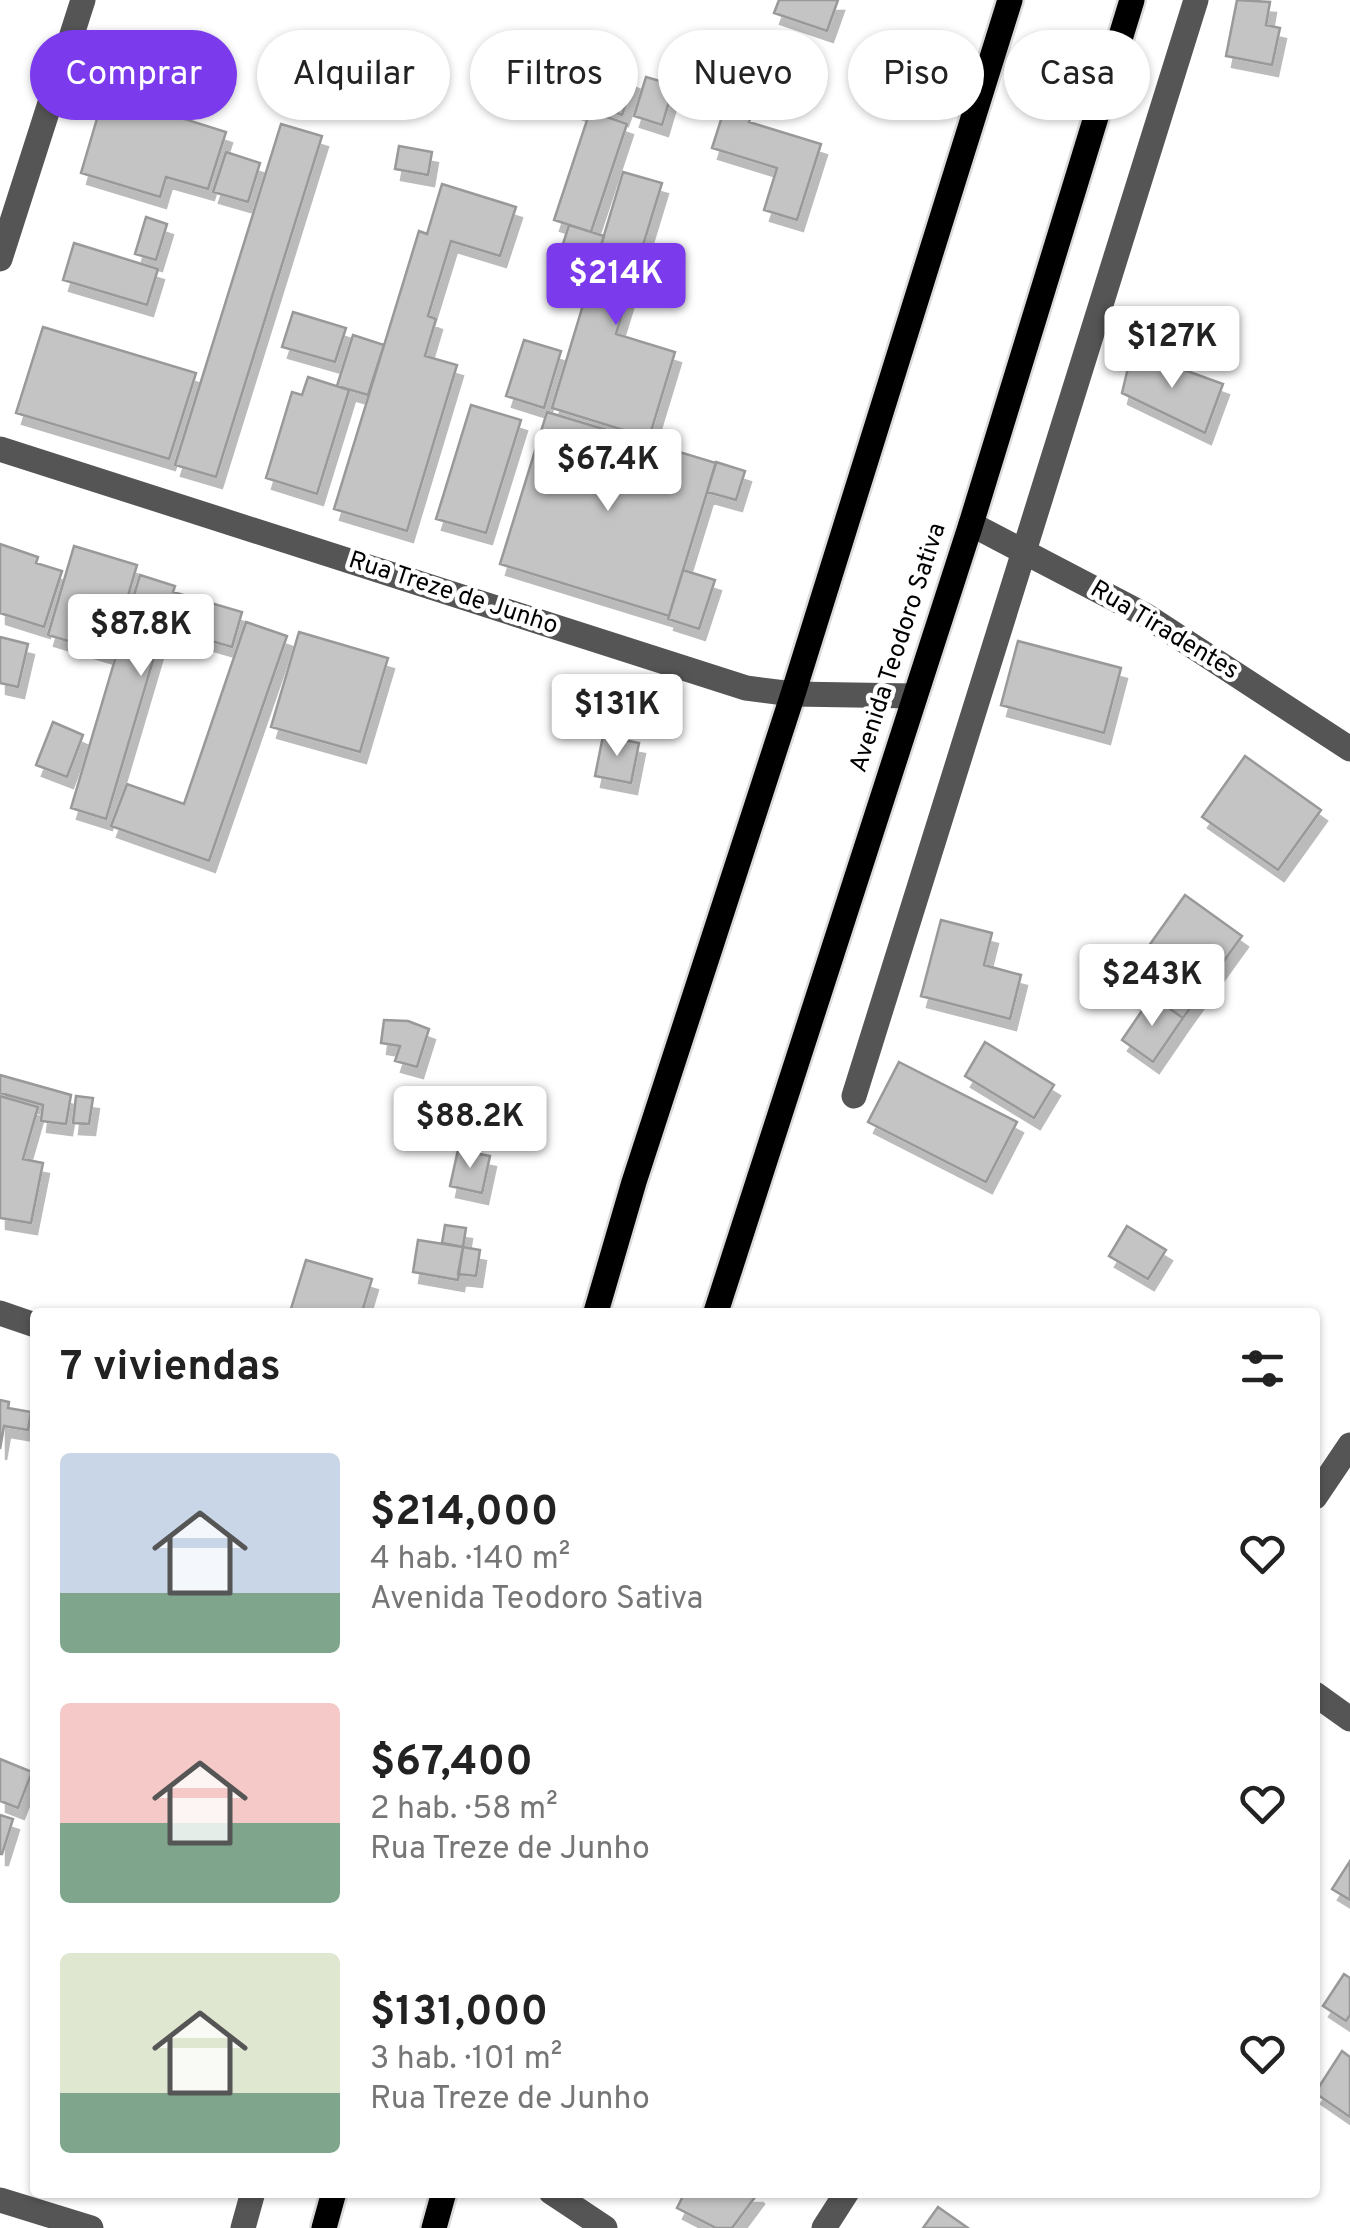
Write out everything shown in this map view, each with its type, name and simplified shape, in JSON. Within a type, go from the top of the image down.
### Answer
[{"type":"main road","points":[[597,1308],[1010,0]]},
{"type":"main road","name":"Avenida Teodoro Sativa","points":[[717,1308],[971,524],[1132,0]]},
{"type":"main road","points":[[324,2228],[332,2198]]},
{"type":"main road","points":[[434,2228],[442,2198]]},
{"type":"street","points":[[0,259],[83,0]]},
{"type":"street","points":[[854,1096],[1196,0]]},
{"type":"street","name":"Rua Treze de Junho","points":[[0,449],[746,688],[793,694],[914,696]]},
{"type":"street","name":"Rua Tiradentes","points":[[971,524],[1145,616],[1350,748]]},
{"type":"street","points":[[0,1313],[30,1323]]},
{"type":"street","points":[[1320,1490],[1350,1445]]},
{"type":"street","points":[[1320,1698],[1350,1719]]},
{"type":"street","points":[[243,2228],[251,2198]]},
{"type":"street","points":[[561,2198],[605,2228]]},
{"type":"street","points":[[824,2228],[844,2198]]},
{"type":"street","points":[[0,2200],[91,2228]]},
{"type":"building","points":[[779,0],[838,0],[827,30],[774,13]]},
{"type":"building","points":[[1237,0],[1270,2],[1266,25],[1280,28],[1272,65],[1226,56]]},
{"type":"building","points":[[646,77],[658,80],[658,120],[664,120],[662,125],[638,117]]},
{"type":"building","points":[[97,120],[188,120],[226,132],[208,189],[166,177],[160,197],[81,173]]},
{"type":"building","points":[[587,120],[627,124],[591,232],[554,220]]},
{"type":"building","points":[[721,120],[750,120],[821,144],[797,220],[764,210],[777,168],[712,148]]},
{"type":"building","points":[[281,124],[322,136],[216,477],[175,465]]},
{"type":"building","points":[[399,146],[432,152],[428,175],[395,169]]},
{"type":"building","points":[[226,152],[260,163],[248,202],[213,192]]},
{"type":"building","points":[[623,172],[662,183],[616,334],[675,352],[649,438],[552,408]]},
{"type":"building","points":[[442,184],[516,207],[500,256],[451,241],[428,316],[436,319],[425,356],[457,365],[407,531],[334,509],[419,231],[427,234]]},
{"type":"building","points":[[146,217],[167,224],[156,260],[135,254]]},
{"type":"building","points":[[569,225],[604,236],[591,280],[555,269]]},
{"type":"building","points":[[74,243],[158,269],[147,305],[63,280]]},
{"type":"building","points":[[293,312],[346,328],[335,362],[282,347]]},
{"type":"building","points":[[43,327],[196,373],[169,459],[16,413]]},
{"type":"building","points":[[353,335],[384,345],[368,395],[337,386]]},
{"type":"building","points":[[524,340],[561,351],[544,408],[506,396]]},
{"type":"building","points":[[1132,351],[1223,384],[1205,433],[1122,393]]},
{"type":"building","points":[[308,377],[349,390],[317,494],[266,478],[292,392],[302,395]]},
{"type":"building","points":[[471,405],[521,420],[486,533],[436,519]]},
{"type":"building","points":[[547,412],[716,463],[669,616],[500,564]]},
{"type":"building","points":[[716,462],[745,471],[736,500],[707,492]]},
{"type":"building","points":[[0,544],[38,557],[36,563],[62,571],[44,627],[0,613]]},
{"type":"building","points":[[74,546],[137,565],[111,654],[48,635]]},
{"type":"building","points":[[683,570],[715,580],[699,629],[668,619]]},
{"type":"building","points":[[140,575],[175,586],[173,592],[242,612],[232,647],[163,627],[106,819],[71,808]]},
{"type":"building","points":[[246,622],[287,636],[209,861],[111,826],[127,784],[184,804]]},
{"type":"building","points":[[299,632],[388,658],[360,752],[271,727]]},
{"type":"building","points":[[0,637],[28,644],[18,687],[0,683]]},
{"type":"building","points":[[1018,641],[1121,668],[1104,733],[1001,705]]},
{"type":"building","points":[[53,722],[83,735],[67,777],[36,765]]},
{"type":"building","points":[[603,736],[639,743],[631,783],[595,776]]},
{"type":"building","points":[[1245,756],[1321,810],[1278,870],[1202,817]]},
{"type":"building","points":[[1185,895],[1242,936],[1183,1018],[1126,978]]},
{"type":"building","points":[[941,920],[992,933],[984,965],[1021,975],[1010,1019],[921,996]]},
{"type":"building","points":[[1152,996],[1183,1018],[1153,1062],[1122,1040]]},
{"type":"building","points":[[384,1020],[408,1021],[429,1029],[417,1067],[395,1061],[400,1046],[381,1043]]},
{"type":"building","points":[[985,1042],[1054,1085],[1034,1118],[965,1076]]},
{"type":"building","points":[[899,1062],[1017,1122],[986,1182],[868,1122]]},
{"type":"building","points":[[0,1075],[71,1095],[66,1124],[41,1121],[43,1105],[0,1093]]},
{"type":"building","points":[[0,1096],[38,1107],[23,1159],[43,1163],[31,1223],[0,1218]]},
{"type":"building","points":[[76,1096],[93,1098],[89,1124],[73,1123]]},
{"type":"building","points":[[458,1150],[490,1156],[482,1193],[450,1186]]},
{"type":"building","points":[[445,1225],[466,1228],[463,1247],[442,1243]]},
{"type":"building","points":[[1127,1226],[1166,1250],[1148,1279],[1109,1256]]},
{"type":"building","points":[[418,1240],[463,1247],[458,1280],[413,1272]]},
{"type":"building","points":[[463,1247],[480,1250],[476,1276],[458,1274]]},
{"type":"building","points":[[306,1260],[372,1279],[363,1308],[291,1308]]},
{"type":"building","points":[[0,1400],[9,1402],[8,1408],[30,1412],[30,1418],[28,1430],[4,1426],[0,1449]]},
{"type":"building","points":[[0,1759],[30,1771],[18,1808],[0,1801]]},
{"type":"building","points":[[0,1815],[13,1819],[2,1854],[0,1854]]},
{"type":"building","points":[[1350,1861],[1350,1900],[1332,1889]]},
{"type":"building","points":[[1344,1974],[1350,1978],[1350,2015],[1346,2021],[1323,2006]]},
{"type":"building","points":[[1342,2051],[1350,2057],[1350,2117],[1320,2096],[1320,2085]]},
{"type":"building","points":[[682,2198],[754,2198],[732,2228],[716,2228],[677,2208]]},
{"type":"building","points":[[938,2207],[968,2228],[923,2228]]}]
